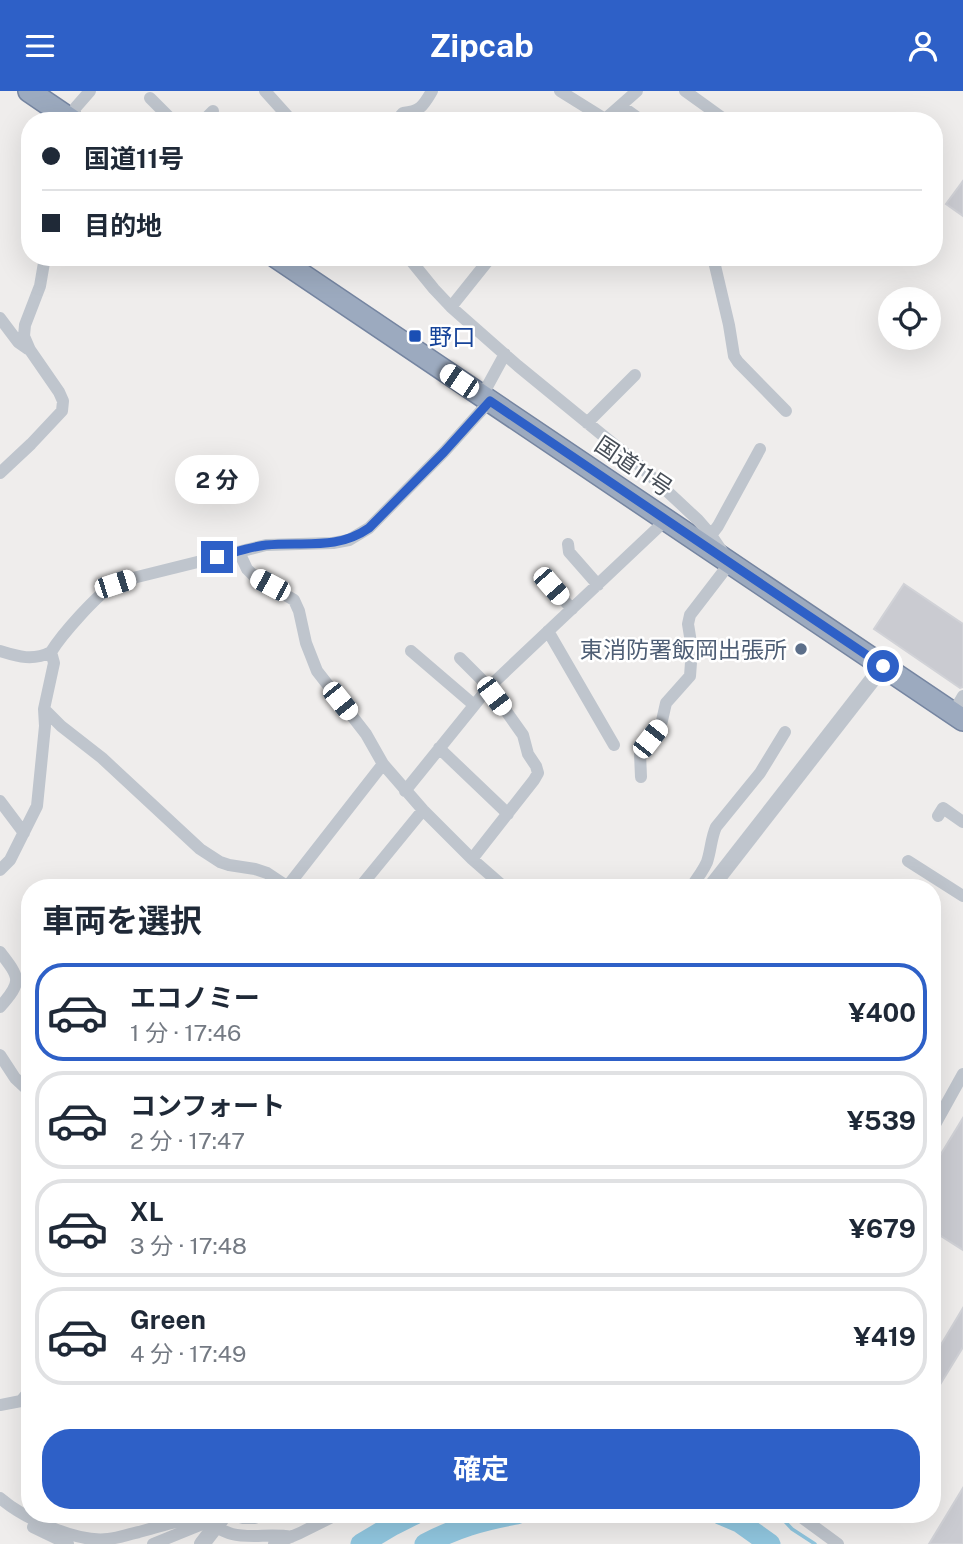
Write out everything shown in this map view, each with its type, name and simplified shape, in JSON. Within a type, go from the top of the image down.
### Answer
[{"type":"highway","points":[[29,91],[59,112]]},
{"type":"highway","name":"国道11号","points":[[289,266],[883,666],[960,710]]},
{"type":"street","points":[[74,112],[90,91]]},
{"type":"street","points":[[412,112],[422,107],[432,91]]},
{"type":"street","points":[[560,91],[592,112]]},
{"type":"street","points":[[614,112],[637,91]]},
{"type":"street","points":[[685,91],[714,112]]},
{"type":"street","points":[[274,94],[286,112]]},
{"type":"street","points":[[150,98],[164,112]]},
{"type":"street","points":[[621,106],[629,112]]},
{"type":"street","points":[[0,473],[62,411],[63,401],[59,392],[30,350],[24,336],[43,266]]},
{"type":"street","points":[[415,266],[451,307],[639,464],[711,535],[730,563],[690,615],[690,676],[666,703],[662,725],[640,753],[641,776]]},
{"type":"street","points":[[451,307],[484,266]]},
{"type":"street","points":[[715,266],[734,356],[786,411]]},
{"type":"street","points":[[0,318],[18,342],[30,350]]},
{"type":"street","points":[[0,651],[31,658],[51,652],[100,595],[115,584],[266,545],[333,543],[359,535],[444,452],[486,399],[505,354]]},
{"type":"street","points":[[587,423],[635,375]]},
{"type":"street","points":[[711,535],[760,449]]},
{"type":"street","points":[[405,791],[488,687],[666,520]]},
{"type":"street","points":[[568,544],[569,552],[598,585]]},
{"type":"street","points":[[239,552],[247,569],[255,577],[293,600],[299,611],[306,643],[317,671],[366,734],[383,764],[423,810],[495,879]]},
{"type":"street","points":[[551,586],[572,609]]},
{"type":"street","points":[[548,631],[614,745]]},
{"type":"street","points":[[411,651],[474,705]]},
{"type":"street","points":[[0,870],[10,860],[37,806],[44,709],[54,663],[51,652]]},
{"type":"street","points":[[460,658],[488,687],[523,735],[528,754],[538,773],[472,859]]},
{"type":"street","points":[[717,879],[883,666]]},
{"type":"street","points":[[44,709],[102,758],[200,849],[220,862],[255,869],[276,879]]},
{"type":"street","points":[[698,879],[708,860],[711,837],[716,827],[760,773],[785,732]]},
{"type":"street","points":[[439,748],[508,814]]},
{"type":"street","points":[[294,879],[383,764]]},
{"type":"street","points":[[0,801],[24,833]]},
{"type":"street","points":[[938,816],[943,808],[963,822]]},
{"type":"street","points":[[367,879],[423,810]]},
{"type":"street","points":[[908,861],[936,879]]},
{"type":"street","points":[[941,882],[963,896]]},
{"type":"street","points":[[0,952],[13,969],[17,980],[13,992],[0,1007]]},
{"type":"street","points":[[0,1055],[21,1084]]},
{"type":"street","points":[[941,1114],[963,1074]]},
{"type":"street","points":[[0,1405],[21,1401]]},
{"type":"street","points":[[0,1497],[21,1513]]},
{"type":"street","points":[[0,1505],[21,1520]]},
{"type":"street","points":[[27,1523],[68,1544]]},
{"type":"street","points":[[41,1523],[85,1538],[107,1539],[173,1523]]},
{"type":"street","points":[[153,1544],[197,1523]]},
{"type":"street","points":[[215,1523],[231,1534],[278,1534],[291,1537]]},
{"type":"street","points":[[202,1544],[220,1523]]},
{"type":"street","points":[[274,1544],[320,1523]]},
{"type":"street","points":[[809,1523],[838,1544]]},
{"type":"building","points":[[963,181],[963,216],[946,204]]},
{"type":"building","points":[[904,584],[963,624],[963,687],[960,688],[874,629]]},
{"type":"building","points":[[963,1118],[963,1250],[941,1236],[941,1154]]},
{"type":"building","points":[[963,1308],[963,1347],[941,1383],[941,1345]]},
{"type":"building","points":[[963,1488],[963,1544],[929,1544]]},
{"type":"waterway","points":[[361,1544],[397,1523]]},
{"type":"waterway","points":[[425,1544],[477,1523]]},
{"type":"waterway","points":[[740,1523],[770,1544]]},
{"type":"waterway","points":[[786,1523],[815,1544]]},
{"type":"place","name":"野口","points":[[415,336]]},
{"type":"place","name":"東消防署飯岡出張所","points":[[801,649]]},
{"type":"route","points":[[217,557],[266,545],[333,543],[359,535],[444,452],[490,401],[883,666]]}]
